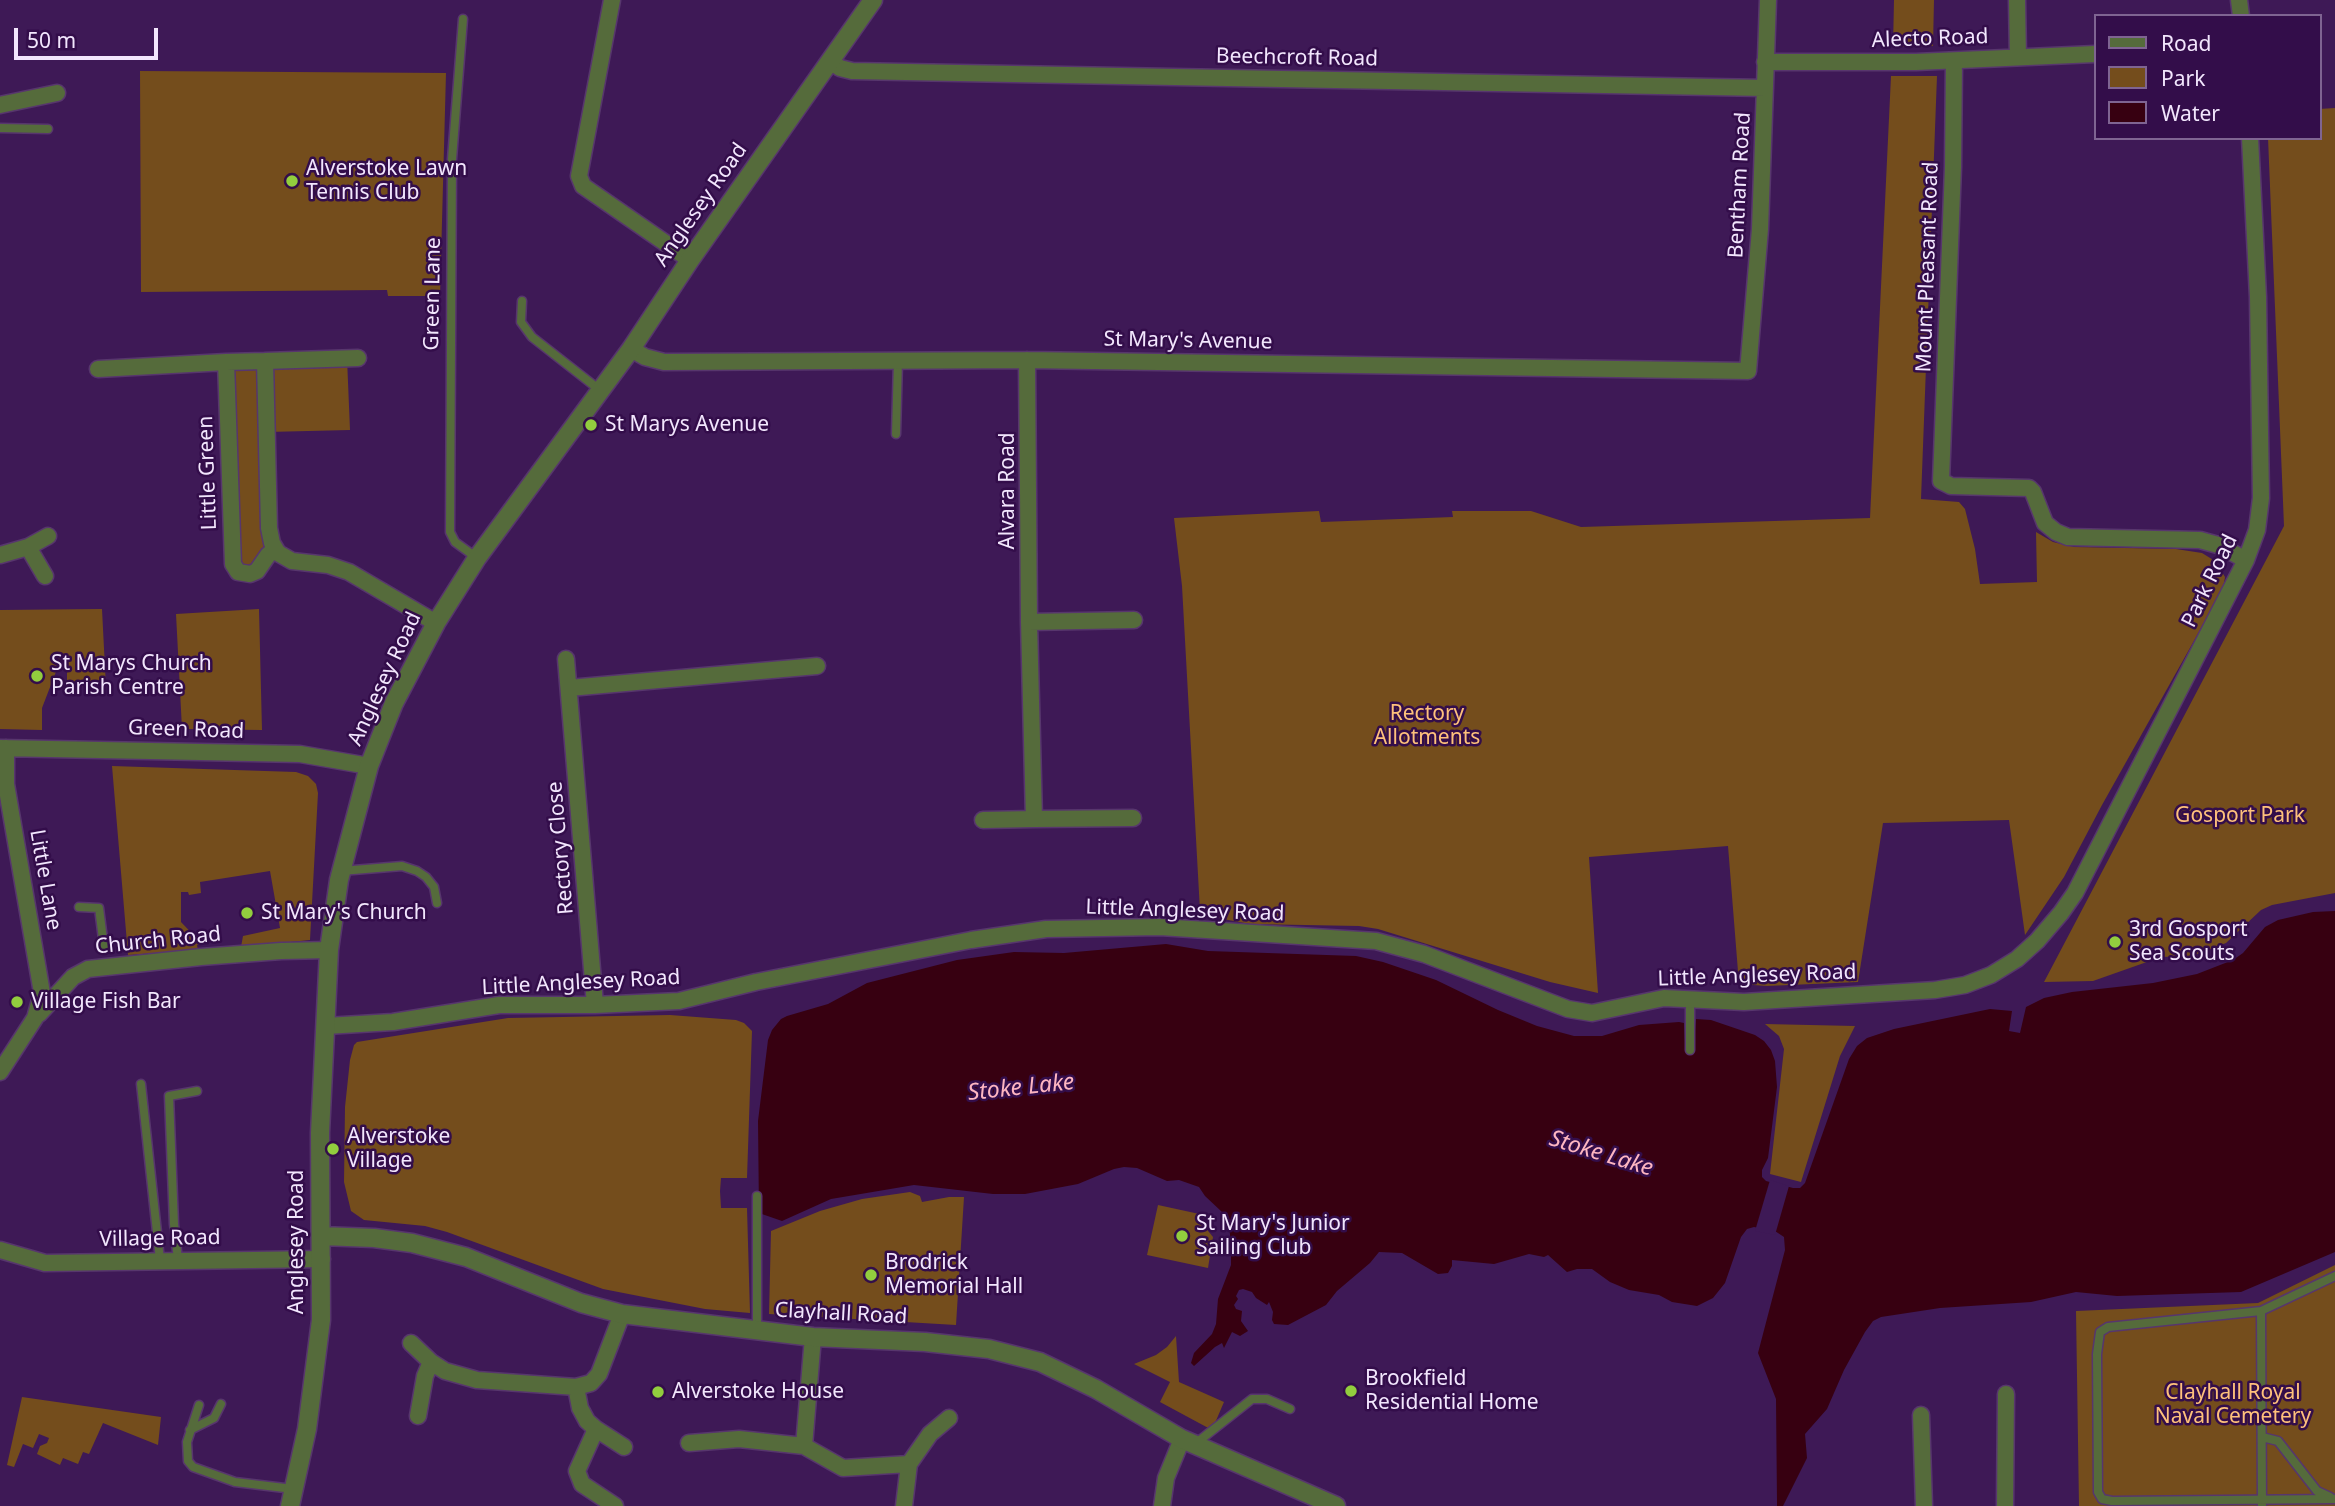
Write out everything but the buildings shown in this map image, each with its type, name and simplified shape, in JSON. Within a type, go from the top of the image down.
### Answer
[{"type":"street","points":[[612,0],[579,176],[583,186],[690,260]]},
{"type":"street","name":"Anglesey Road","points":[[291,1498],[316,1373],[321,1320],[320,1133],[329,950],[341,871],[369,766],[394,703],[436,623],[477,558],[631,349],[690,260],[873,0]]},
{"type":"street","name":"Bentham Road","points":[[1748,371],[1760,229],[1768,0]]},
{"type":"street","points":[[2017,0],[2018,57]]},
{"type":"street","name":"Alecto Road","points":[[1766,62],[1954,61],[2094,54]]},
{"type":"street","name":"Beechcroft Road","points":[[830,61],[840,68],[852,71],[1765,88]]},
{"type":"street","name":"Mount Pleasant Road","points":[[1954,61],[1941,481],[1947,485],[2029,488],[2034,492],[2045,523],[2064,536],[2200,540],[2218,545],[2246,560]]},
{"type":"street","points":[[0,105],[57,93]]},
{"type":"street","name":"Park Road","points":[[2025,951],[2061,913],[2082,882],[2246,560],[2257,530],[2261,498],[2257,268],[2249,140]]},
{"type":"street","name":"St Mary's Avenue","points":[[631,349],[651,360],[664,362],[1027,360],[1748,371]]},
{"type":"street","points":[[98,369],[154,364],[358,358]]},
{"type":"street","name":"Alvara Road","points":[[1027,360],[1034,819]]},
{"type":"street","points":[[265,361],[269,519],[270,537],[275,549],[281,556],[292,561],[328,565],[349,572],[436,623]]},
{"type":"street","name":"Little Green","points":[[226,362],[233,564],[238,572],[250,574],[257,571],[275,549]]},
{"type":"street","points":[[0,555],[28,547],[48,536]]},
{"type":"street","points":[[28,547],[45,576]]},
{"type":"street","points":[[1029,622],[1134,620]]},
{"type":"street","name":"Rectory Close","points":[[566,659],[595,1005]]},
{"type":"street","points":[[569,688],[817,666]]},
{"type":"street","name":"Green Road","points":[[3,748],[300,754],[369,766]]},
{"type":"street","name":"Little Lane","points":[[3,748],[6,784],[41,982],[42,998],[35,1018]]},
{"type":"street","points":[[983,820],[1133,818]]},
{"type":"street","name":"Little Anglesey Road","points":[[326,1026],[394,1023],[499,1005],[595,1005],[679,1001],[756,982],[1020,932],[1144,927],[1376,941],[1424,954],[1569,1009],[1602,1013],[1654,999],[1744,1002],[1935,990],[1965,985],[1991,975],[2025,951]]},
{"type":"street","name":"Church Road","points":[[41,982],[76,974],[106,963],[329,950]]},
{"type":"street","name":"Church Road","points":[[35,1018],[76,974]]},
{"type":"street","points":[[2,1071],[35,1018]]},
{"type":"street","name":"Clayhall Road","points":[[321,1236],[387,1240],[466,1256],[581,1303],[622,1314],[757,1332],[925,1342],[989,1349],[1040,1362],[1096,1389],[1188,1442],[1334,1506]]},
{"type":"street","name":"Village Road","points":[[0,1250],[45,1263],[160,1259],[322,1259]]},
{"type":"street","points":[[411,1343],[445,1371],[477,1380],[576,1387],[591,1383],[599,1374],[622,1314]]},
{"type":"street","points":[[804,1446],[813,1337]]},
{"type":"street","points":[[418,1416],[425,1376],[431,1362]]},
{"type":"street","points":[[576,1387],[582,1413],[596,1429],[624,1447]]},
{"type":"street","points":[[2005,1506],[2006,1394]]},
{"type":"street","points":[[1921,1415],[1924,1506]]},
{"type":"street","points":[[904,1506],[909,1464],[930,1434],[949,1418]]},
{"type":"street","points":[[596,1429],[579,1462],[578,1476],[587,1488],[615,1506]]},
{"type":"street","points":[[689,1443],[739,1439],[804,1446],[843,1468],[909,1464]]},
{"type":"street","points":[[1162,1506],[1166,1478],[1188,1442]]},
{"type":"lane","name":"Green Lane","points":[[463,19],[452,159],[450,532],[455,542],[477,558]]},
{"type":"lane","points":[[0,128],[48,129]]},
{"type":"lane","points":[[522,301],[521,322],[532,337],[601,391]]},
{"type":"lane","points":[[896,434],[898,361]]},
{"type":"lane","points":[[341,871],[402,866],[417,871],[434,887],[437,902]]},
{"type":"lane","points":[[79,907],[99,908],[104,947]]},
{"type":"lane","points":[[1690,999],[1690,1050]]},
{"type":"lane","points":[[141,1084],[160,1259]]},
{"type":"lane","points":[[178,1260],[169,1096],[197,1091]]},
{"type":"lane","points":[[757,1196],[757,1332]]},
{"type":"lane","points":[[2335,1276],[2262,1311],[2113,1325],[2100,1332],[2098,1354],[2098,1493],[2104,1500],[2114,1503],[2262,1503],[2335,1498]]},
{"type":"lane","points":[[2262,1311],[2262,1503]]},
{"type":"lane","points":[[1188,1442],[1252,1399],[1267,1399],[1290,1409]]},
{"type":"lane","points":[[190,1430],[214,1418],[221,1404]]},
{"type":"lane","points":[[199,1405],[190,1430],[186,1454],[193,1467],[291,1498]]},
{"type":"lane","points":[[2262,1437],[2278,1441],[2317,1491],[2335,1498]]},
{"type":"green space","points":[[1894,0],[1934,0],[1933,46],[1893,47]]},
{"type":"green space","name":"Alverstoke Lawn Tennis Club","points":[[140,71],[446,73],[440,296],[388,296],[387,290],[141,292]]},
{"type":"green space","name":"Rectory Allotments","points":[[1891,76],[1937,76],[1921,499],[1959,502],[1965,509],[1980,584],[2037,582],[2036,532],[2053,542],[2074,547],[2176,549],[2202,553],[2215,561],[2225,577],[2223,589],[2064,877],[2025,935],[2009,820],[1883,823],[1858,982],[1767,986],[1739,984],[1728,846],[1589,857],[1598,993],[1550,982],[1378,929],[1359,926],[1250,924],[1200,911],[1182,586],[1174,518],[1319,511],[1321,522],[1453,517],[1452,511],[1531,511],[1581,527],[1870,518]]},
{"type":"green space","name":"Gosport Park","points":[[2335,108],[2335,893],[2272,905],[2261,910],[2226,943],[2192,956],[2161,957],[2093,981],[2044,982],[2284,526],[2268,140],[2321,140],[2321,109]]},
{"type":"green space","points":[[347,358],[350,430],[267,432],[270,537],[263,561],[238,572],[226,362]]},
{"type":"green space","points":[[102,609],[106,688],[67,685],[67,656],[62,656],[42,708],[42,730],[0,729],[0,610]]},
{"type":"green space","points":[[259,609],[262,730],[182,729],[176,614]]},
{"type":"green space","points":[[112,766],[296,772],[308,776],[316,784],[318,793],[310,940],[241,947],[243,936],[280,928],[270,871],[200,882],[201,893],[189,895],[188,892],[181,892],[181,922],[203,945],[197,945],[198,950],[128,955]]},
{"type":"green space","points":[[670,1015],[736,1020],[752,1031],[747,1178],[721,1178],[720,1191],[721,1208],[747,1208],[750,1313],[705,1309],[603,1289],[447,1232],[425,1226],[364,1220],[351,1211],[344,1182],[345,1107],[350,1060],[357,1042],[508,1018]]},
{"type":"green space","points":[[1765,1024],[1855,1026],[1840,1056],[1801,1182],[1770,1174],[1784,1049],[1779,1036]]},
{"type":"green space","points":[[910,1192],[920,1196],[922,1202],[964,1197],[956,1325],[769,1314],[771,1231],[820,1211],[862,1199]]},
{"type":"green space","name":"St Mary's Junior Sailing Club","points":[[1158,1205],[1204,1215],[1204,1226],[1213,1237],[1208,1268],[1147,1255]]},
{"type":"green space","name":"Clayhall Royal Naval Cemetery","points":[[2335,1265],[2335,1506],[2079,1506],[2076,1311],[2258,1303]]},
{"type":"green space","points":[[1176,1336],[1179,1382],[1224,1402],[1212,1430],[1160,1402],[1170,1382],[1134,1364],[1156,1355]]},
{"type":"green space","points":[[22,1397],[161,1417],[158,1445],[103,1423],[89,1454],[83,1452],[78,1464],[63,1458],[60,1465],[37,1454],[40,1446],[47,1443],[49,1438],[39,1434],[33,1448],[23,1444],[14,1467],[7,1465]]},
{"type":"water","name":"Stoke Lake","points":[[2335,911],[2335,1252],[2241,1292],[2117,1296],[2076,1292],[2031,1302],[1940,1308],[1881,1317],[1873,1321],[1865,1332],[1827,1409],[1805,1434],[1807,1458],[1783,1506],[1777,1506],[1776,1399],[1758,1353],[1785,1250],[1784,1237],[1775,1231],[1754,1227],[1747,1229],[1741,1237],[1725,1283],[1713,1298],[1697,1306],[1629,1290],[1610,1282],[1592,1269],[1567,1272],[1548,1255],[1544,1257],[1529,1254],[1494,1264],[1452,1260],[1448,1273],[1438,1274],[1402,1253],[1379,1252],[1337,1291],[1326,1305],[1288,1325],[1274,1324],[1269,1302],[1267,1305],[1252,1292],[1239,1290],[1234,1305],[1242,1311],[1241,1321],[1248,1331],[1240,1336],[1232,1332],[1224,1348],[1222,1343],[1215,1347],[1194,1366],[1191,1363],[1194,1353],[1212,1334],[1216,1324],[1218,1299],[1231,1265],[1229,1226],[1222,1212],[1199,1187],[1179,1180],[1167,1181],[1137,1168],[1124,1167],[1078,1184],[1025,1194],[993,1194],[914,1185],[831,1199],[782,1221],[759,1213],[758,1121],[768,1040],[772,1030],[787,1016],[828,1004],[867,983],[957,960],[1014,952],[1064,953],[1166,944],[1208,951],[1356,956],[1436,980],[1537,1026],[1574,1036],[1602,1036],[1639,1025],[1679,1022],[1684,1023],[1685,1042],[1694,1042],[1696,1019],[1711,1020],[1755,1035],[1771,1050],[1775,1061],[1777,1087],[1768,1158],[1762,1170],[1762,1177],[1766,1181],[1800,1188],[1805,1183],[1849,1059],[1857,1046],[1867,1038],[1894,1029],[1990,1009],[2012,1011],[2009,1031],[2020,1033],[2026,1007],[2044,998],[2197,974],[2233,960],[2243,953],[2265,927],[2278,920],[2313,912]]},
{"type":"pier","points":[[1770,1180],[1789,1186],[1775,1235],[1755,1231]]},
{"type":"place","name":"Alverstoke Lawn Tennis Club","points":[[292,181]]},
{"type":"place","name":"St Marys Avenue","points":[[591,425]]},
{"type":"place","name":"St Marys Church Parish Centre","points":[[37,676]]},
{"type":"place","name":"St Mary's Church","points":[[247,913]]},
{"type":"place","name":"3rd Gosport Sea Scouts","points":[[2115,942]]},
{"type":"place","name":"Village Fish Bar","points":[[17,1002]]},
{"type":"place","name":"Alverstoke Village","points":[[333,1149]]},
{"type":"place","name":"St Mary's Junior Sailing Club","points":[[1182,1236]]},
{"type":"place","name":"Brodrick Memorial Hall","points":[[871,1275]]},
{"type":"place","name":"Brookfield Residential Home","points":[[1351,1391]]},
{"type":"place","name":"Alverstoke House","points":[[658,1392]]}]
